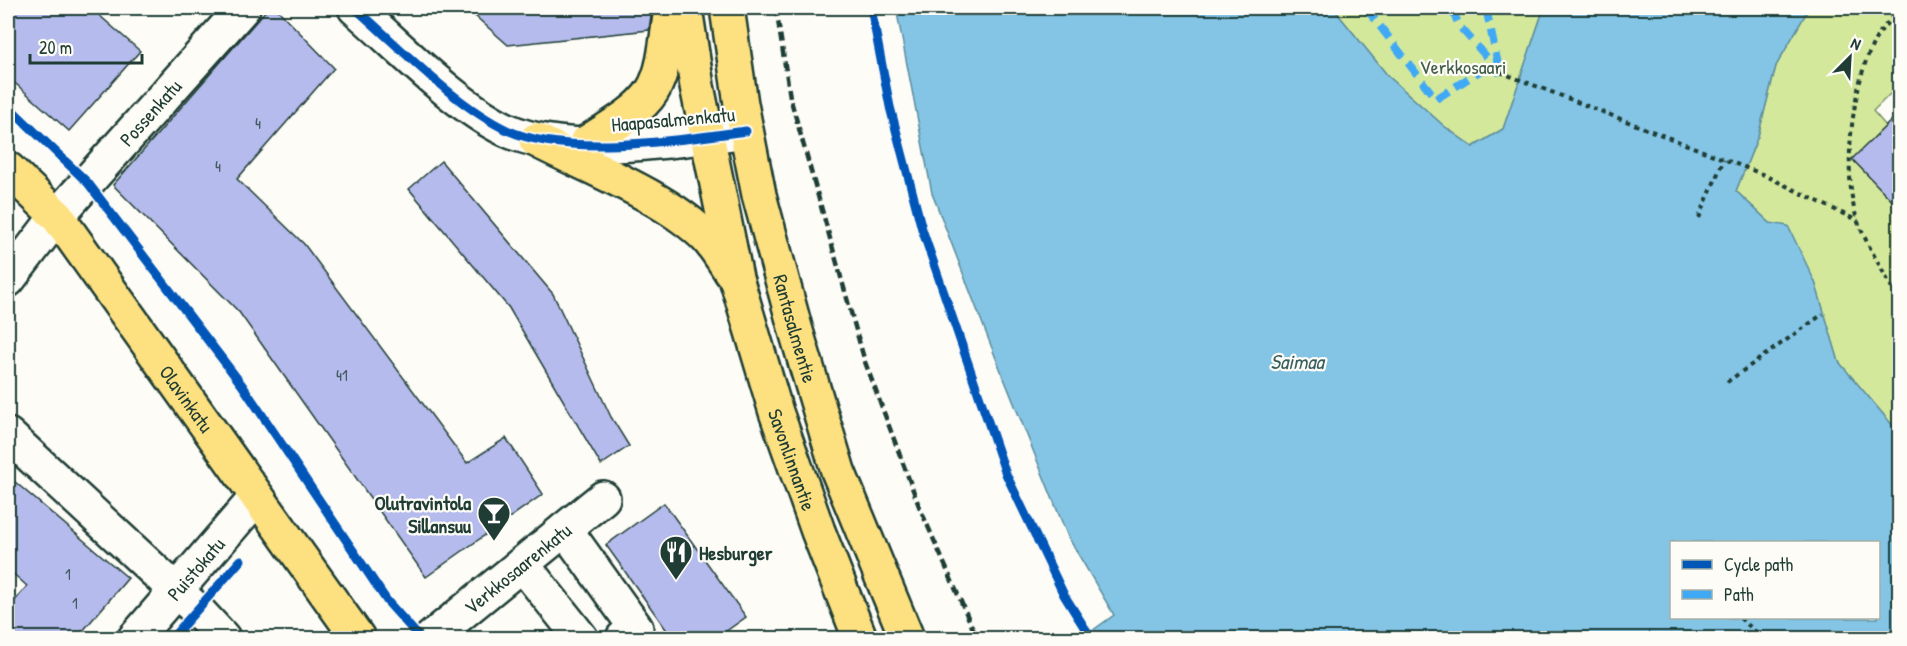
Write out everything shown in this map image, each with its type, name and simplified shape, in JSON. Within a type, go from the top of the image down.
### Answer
[{"type":"main road","points":[[586,143],[636,112],[658,85],[664,66],[671,8]]},
{"type":"main road","points":[[685,8],[736,278]]},
{"type":"main road","name":"Rantasalmentie","points":[[727,8],[746,131],[759,195],[838,471],[907,639]]},
{"type":"main road","points":[[536,140],[652,199],[682,218],[707,239],[736,278]]},
{"type":"main road","name":"Olavinkatu","points":[[8,169],[57,216],[358,639]]},
{"type":"main road","name":"Savonlinnantie","points":[[736,278],[776,412],[818,531],[860,639]]},
{"type":"street","name":"Possenkatu","points":[[8,280],[57,216],[243,8]]},
{"type":"street","name":"Haapasalmenkatu","points":[[355,8],[467,106],[508,130],[536,140],[643,143],[746,131]]},
{"type":"street","points":[[8,435],[176,591],[223,639]]},
{"type":"street","name":"Puistokatu","points":[[135,639],[256,498]]},
{"type":"street","name":"Verkkosaarenkatu","points":[[431,639],[603,498]]},
{"type":"street","points":[[565,529],[636,628],[623,639]]},
{"type":"street","points":[[522,564],[580,639]]},
{"type":"path","points":[[1899,9],[1875,40],[1864,68],[1854,111],[1850,172],[1858,220],[1899,304]]},
{"type":"path","points":[[1500,72],[1762,174],[1858,220]]},
{"type":"path","points":[[1700,218],[1724,159]]},
{"type":"path","points":[[1727,382],[1823,314]]},
{"type":"path","points":[[1741,619],[1763,639]]},
{"type":"green space","name":"Verkkosaari","points":[[1333,8],[1544,8],[1503,129],[1473,147],[1444,126],[1388,76]]},
{"type":"green space","points":[[1809,8],[1899,8],[1899,85],[1873,111],[1886,126],[1853,159],[1899,208],[1899,433],[1839,362],[1815,282],[1770,223],[1736,191],[1758,136],[1776,66]]},
{"type":"water","name":"Saimaa","points":[[896,8],[1333,8],[1388,76],[1444,126],[1473,147],[1503,129],[1544,8],[1809,8],[1776,66],[1758,136],[1736,191],[1770,223],[1788,226],[1815,282],[1839,362],[1899,433],[1899,638],[1082,638],[1114,615],[1068,537],[932,193]]},
{"type":"building","points":[[8,8],[91,8],[140,51],[69,131],[8,77]]},
{"type":"building","points":[[268,8],[276,8],[334,68],[237,179],[304,244],[467,463],[506,438],[543,494],[426,577],[239,312],[113,185]]},
{"type":"building","points":[[466,8],[652,8],[649,30],[508,45]]},
{"type":"building","points":[[1899,113],[1899,208],[1852,159]]},
{"type":"building","points":[[441,161],[553,294],[611,417],[629,446],[601,465],[509,308],[409,189]]},
{"type":"building","points":[[8,476],[128,578],[76,639],[8,639],[8,609],[27,586],[8,569]]},
{"type":"building","name":"Hesburger","points":[[664,503],[746,617],[715,639],[673,639],[606,545]]},
{"type":"railway","points":[[776,8],[790,97],[865,362],[919,506],[977,638]]},
{"type":"marked path","points":[[1366,8],[1436,99],[1483,69],[1500,72]]},
{"type":"marked path","points":[[1451,8],[1460,27],[1500,72]]},
{"type":"marked path","points":[[1486,8],[1499,69]]},
{"type":"cycle path","points":[[355,8],[428,74],[467,105],[507,130],[532,138],[561,143],[625,144],[690,139],[746,131]]},
{"type":"cycle path","points":[[871,8],[890,107],[922,229],[1006,474],[1064,595],[1091,638]]},
{"type":"cycle path","points":[[8,106],[88,183],[242,385],[387,601],[420,638]]},
{"type":"cycle path","points":[[172,638],[241,560]]},
{"type":"place","name":"Olutravintola Sillansuu","points":[[494,542]]},
{"type":"place","name":"Hesburger","points":[[676,581]]}]
